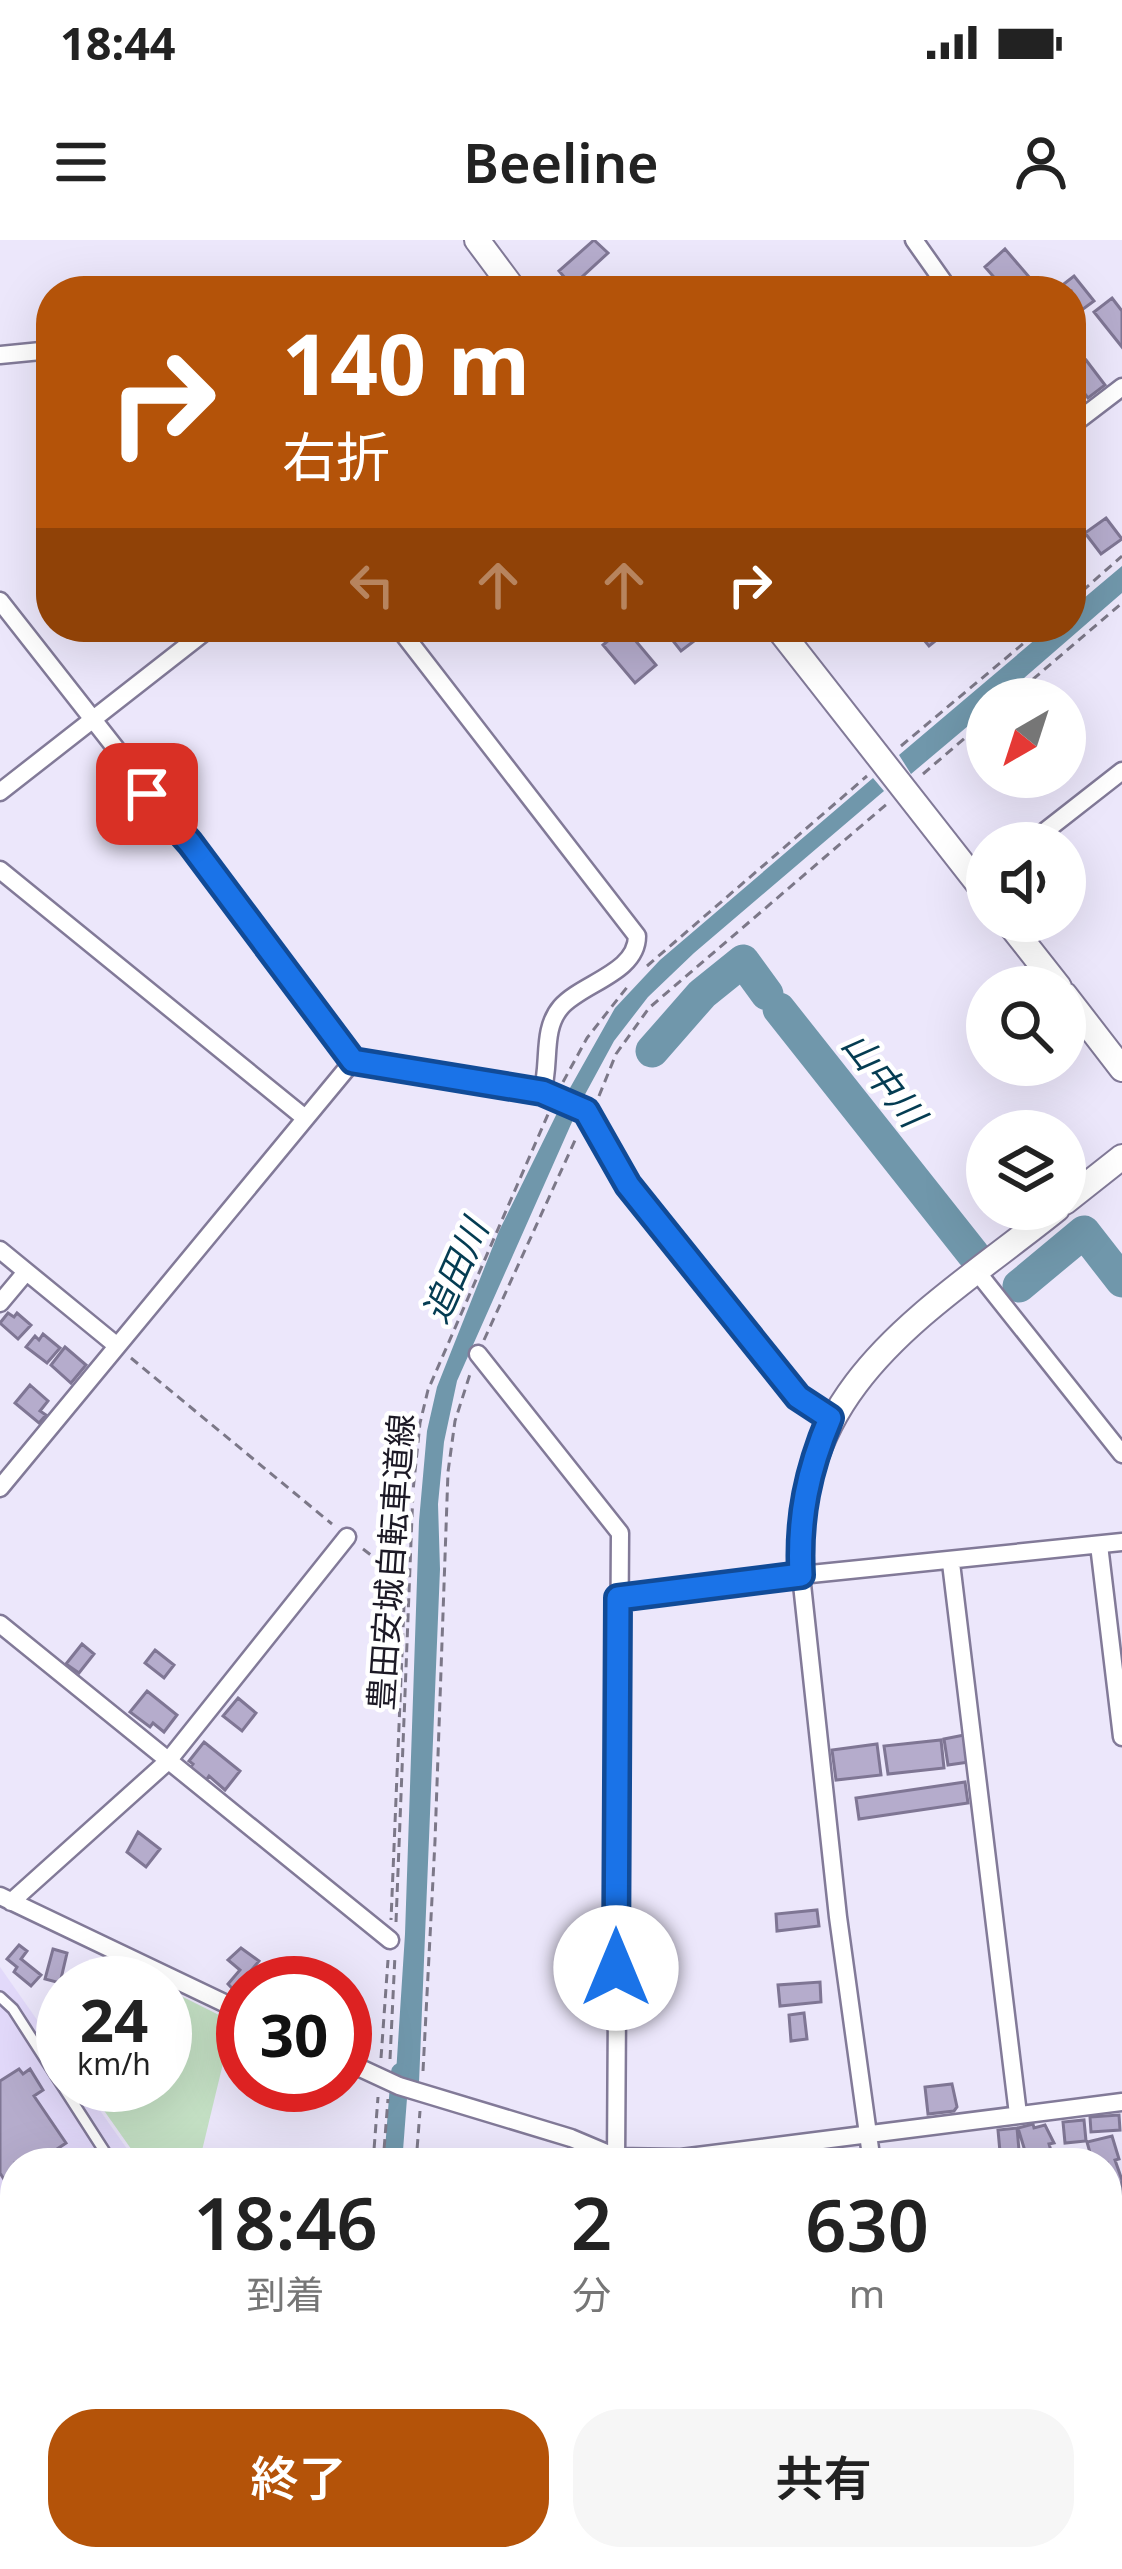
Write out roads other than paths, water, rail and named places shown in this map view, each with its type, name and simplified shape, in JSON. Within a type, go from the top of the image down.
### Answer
[{"type":"street","points":[[477,240],[504,276]]},
{"type":"street","points":[[914,240],[939,276]]},
{"type":"street","points":[[0,355],[36,351]]},
{"type":"street","points":[[1086,415],[1122,387]]},
{"type":"street","points":[[0,601],[353,1061],[554,1096],[588,1114],[628,1185],[802,1402],[830,1418]]},
{"type":"street","points":[[0,792],[192,642]]},
{"type":"street","points":[[410,642],[637,936],[638,945],[630,958],[558,1010],[548,1037],[554,1096]]},
{"type":"street","points":[[789,642],[966,863]]},
{"type":"street","points":[[1057,822],[1122,771]]},
{"type":"street","points":[[0,870],[304,1118]]},
{"type":"street","points":[[1024,942],[1042,966]]},
{"type":"street","points":[[1086,1022],[1122,1069]]},
{"type":"street","points":[[0,1488],[353,1061]]},
{"type":"street","points":[[1086,1185],[1122,1157]]},
{"type":"street","points":[[868,2148],[801,1575],[805,1487],[830,1418],[875,1359],[1031,1230]]},
{"type":"street","points":[[0,1250],[116,1345]]},
{"type":"street","points":[[0,1303],[26,1272]]},
{"type":"street","points":[[977,1273],[1122,1454]]},
{"type":"street","points":[[478,1354],[618,1529],[616,2148]]},
{"type":"street","points":[[216,1999],[6,1899],[168,1761],[347,1537]]},
{"type":"street","points":[[618,1598],[1122,1542]]},
{"type":"street","points":[[1099,1545],[1122,1737]]},
{"type":"street","points":[[950,1562],[1018,2114]]},
{"type":"street","points":[[0,1624],[390,1940]]},
{"type":"street","points":[[372,2073],[591,2148]]},
{"type":"street","points":[[766,2148],[1122,2102]]},
{"type":"lane","points":[[0,1997],[13,2009],[102,2148]]},
{"type":"water","points":[[1122,566],[1122,593],[1086,624],[1086,596]]},
{"type":"water","points":[[1032,642],[1066,642],[1024,678],[990,678]]},
{"type":"water","points":[[966,698],[966,728],[911,774],[899,755]]},
{"type":"water","points":[[873,778],[884,791],[648,997],[614,1041],[582,1100],[566,1095],[615,1008],[660,960]]},
{"type":"water","points":[[561,1105],[576,1113],[457,1381],[444,1442],[419,2083],[396,2074],[419,1521],[427,1431],[437,1387],[499,1231]]},
{"type":"waterway","name":"山中川","points":[[652,1051],[702,994],[743,961],[767,994]]},
{"type":"waterway","name":"山中川","points":[[779,1009],[973,1254]]},
{"type":"waterway","name":"山中川","points":[[1019,1286],[1084,1232],[1122,1281]]},
{"type":"waterway","name":"追田川","points":[[394,2148],[400,2072]]}]
